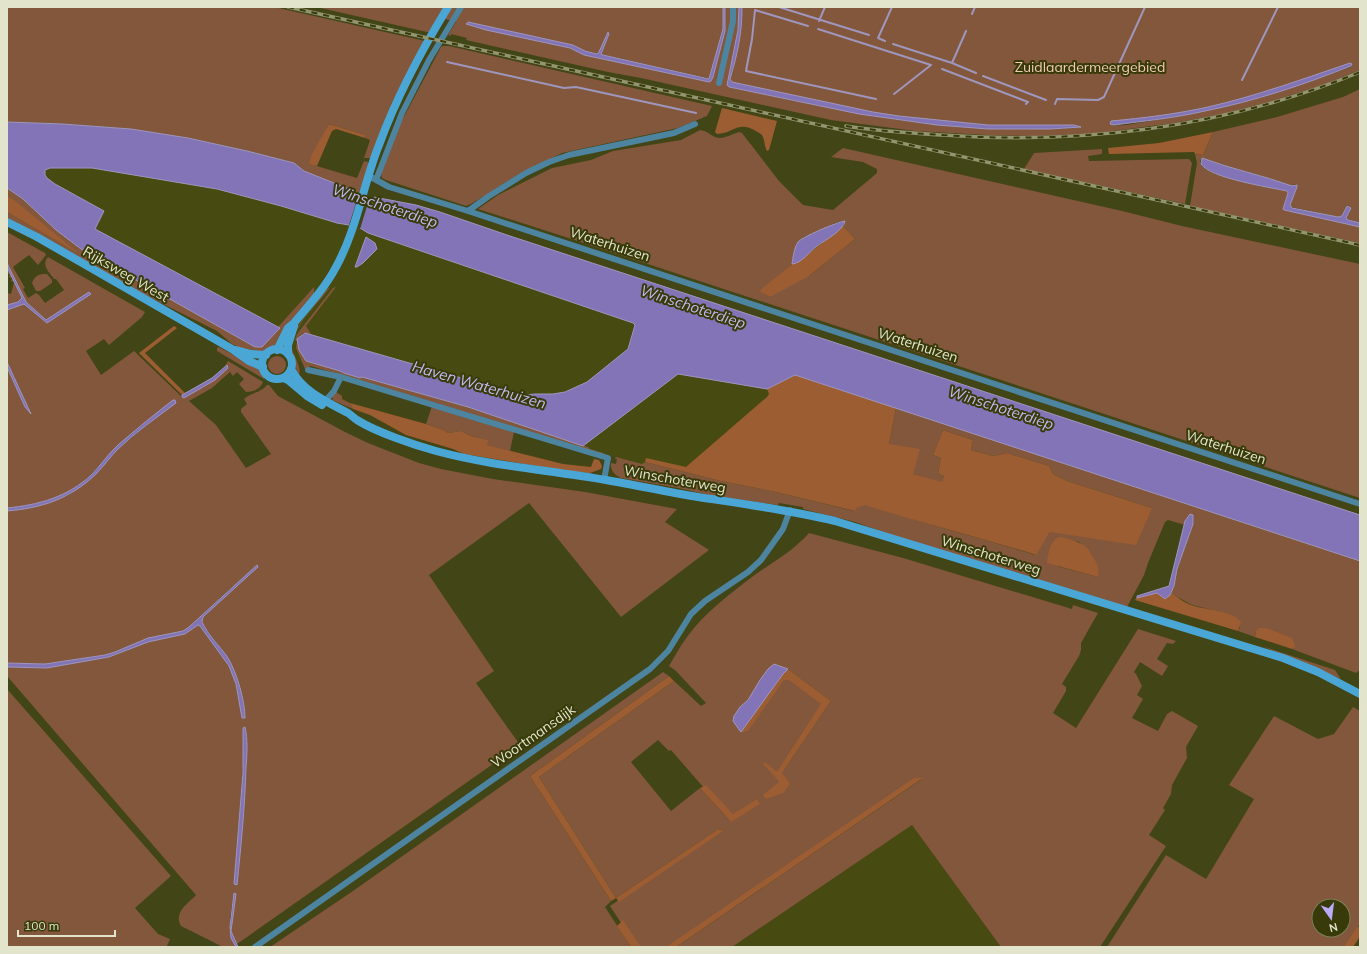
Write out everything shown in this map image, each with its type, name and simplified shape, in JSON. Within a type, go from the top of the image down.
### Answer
[{"type":"main road","points":[[277,350],[288,328],[294,323],[322,289],[332,274],[373,178],[378,146],[404,85],[448,7]]},
{"type":"main road","name":"Rijksweg West","points":[[7,222],[232,349],[249,361],[263,367]]},
{"type":"main road","points":[[288,354],[288,345],[294,323]]},
{"type":"main road","name":"Rijksweg West","points":[[232,349],[251,354],[266,355]]},
{"type":"main road","points":[[277,350],[284,351],[288,354],[292,361],[291,369],[287,376],[275,379],[265,373],[263,359],[266,355],[271,351],[277,350]]},
{"type":"main road","name":"Winschoterweg","points":[[291,369],[298,379],[311,391],[325,401],[351,414],[357,420]]},
{"type":"main road","name":"Winschoterweg","points":[[283,378],[307,396],[348,419],[357,420],[407,442],[435,451],[470,459],[604,480],[696,497],[790,510],[835,521],[1283,658],[1318,672],[1360,694]]},
{"type":"street","points":[[373,178],[402,113],[425,67],[461,7]]},
{"type":"street","points":[[719,83],[733,21],[732,7]]},
{"type":"street","points":[[468,211],[526,173],[549,162],[575,154],[674,133],[694,124]]},
{"type":"street","name":"Waterhuizen","points":[[373,178],[389,187],[468,211],[1360,504]]},
{"type":"street","name":"Winschoterweg","points":[[308,370],[341,377],[608,458],[604,480]]},
{"type":"street","points":[[325,401],[334,391],[341,377]]},
{"type":"street","name":"Woortmansdijk","points":[[255,947],[650,668],[668,651],[691,614],[705,601],[748,572],[761,560],[783,529],[790,510]]},
{"type":"shaded area","points":[[722,108],[777,121],[769,150],[767,151],[766,149],[762,135],[748,128],[739,127],[717,134],[715,132]]},
{"type":"shaded area","points":[[329,124],[366,135],[365,138],[336,129],[332,131],[317,166],[309,164],[312,154]]},
{"type":"shaded area","points":[[1213,132],[1203,155],[1195,154],[1194,152],[1109,154],[1108,148],[1159,143]]},
{"type":"shaded area","points":[[12,164],[197,172],[567,283],[779,389],[681,475],[644,467],[476,412],[295,361],[292,353],[285,347],[273,346],[265,351],[115,273],[7,192],[7,177]]},
{"type":"shaded area","points":[[7,196],[14,200],[76,252],[7,212]]},
{"type":"shaded area","points":[[843,226],[855,239],[809,276],[772,296],[759,291],[792,264],[798,262]]},
{"type":"shaded area","points":[[174,326],[177,328],[145,353],[185,393],[182,395],[139,353]]},
{"type":"shaded area","points":[[795,375],[896,408],[889,444],[920,449],[913,474],[942,482],[944,476],[938,473],[941,458],[933,455],[943,430],[973,440],[971,450],[993,456],[1007,453],[1049,466],[1053,474],[1067,481],[1152,508],[1136,545],[1050,532],[1036,555],[865,505],[857,508],[855,511],[776,492],[721,481],[645,462],[646,458],[686,467],[767,397],[769,394],[767,389]]},
{"type":"shaded area","points":[[350,403],[426,424],[444,430],[448,433],[461,431],[471,436],[488,440],[487,445],[563,464],[591,467],[594,459],[599,460],[602,466],[601,469],[590,473],[573,472],[464,454],[453,449],[406,435],[370,415],[353,409]]},
{"type":"shaded area","points":[[1059,537],[1075,541],[1088,549],[1098,566],[1098,577],[1047,563],[1049,551],[1053,541]]},
{"type":"shaded area","points":[[1157,593],[1165,599],[1171,593],[1191,605],[1231,615],[1241,622],[1238,631],[1135,600],[1137,597]]},
{"type":"shaded area","points":[[1259,628],[1266,628],[1292,638],[1295,645],[1294,648],[1292,649],[1255,637],[1256,631]]},
{"type":"shaded area","points":[[788,669],[831,701],[782,773],[790,784],[783,793],[766,799],[763,795],[779,782],[763,764],[765,762],[777,772],[821,704],[789,680],[784,680],[748,731],[741,732]]},
{"type":"shaded area","points":[[669,676],[674,681],[539,777],[616,898],[611,901],[530,776]]},
{"type":"shaded area","points":[[914,778],[923,778],[676,947],[666,947]]},
{"type":"shaded area","points":[[706,785],[733,814],[757,799],[760,804],[731,822],[700,788]]},
{"type":"shaded area","points":[[912,825],[1001,947],[732,947]]},
{"type":"shaded area","points":[[718,829],[723,831],[619,902],[616,898]]},
{"type":"shaded area","points":[[623,920],[641,947],[631,947],[617,926]]},
{"type":"shaded area","points":[[1358,926],[1360,934],[1353,947],[1343,947],[1351,938]]},
{"type":"green space","points":[[7,7],[274,7],[425,41],[371,158],[364,158],[370,140],[365,138],[366,135],[329,124],[310,164],[357,178],[364,161],[368,162],[369,165],[360,194],[304,171],[294,163],[188,138],[131,129],[7,122]]},
{"type":"green space","name":"Zuidlaardermeergebied","points":[[316,7],[1360,7],[1360,70],[1320,86],[1272,101],[1223,114],[1174,123],[1091,134],[1033,136],[986,135],[915,131],[831,120],[466,40],[467,38],[451,34],[451,36],[448,35],[456,22],[455,21],[439,18],[430,32]],"holes":[[[467,25],[576,46],[582,50],[712,79],[709,82],[584,55],[570,48]],[[1352,64],[1351,67],[1305,83],[1258,98],[1211,110],[1136,124],[1111,125],[1197,111],[1318,77]],[[727,83],[883,116],[992,127],[1081,127],[1050,129],[988,129],[937,125],[859,114],[738,89],[727,85]]]},
{"type":"green space","points":[[449,46],[712,106],[707,116],[678,128],[562,153],[513,178],[466,206],[386,180],[382,178],[381,174],[398,128],[441,47]]},
{"type":"green space","points":[[1360,89],[1360,223],[1347,219],[1346,217],[1351,208],[1347,205],[1342,216],[1338,217],[1291,207],[1290,203],[1297,187],[1295,184],[1292,186],[1202,158],[1200,161],[1202,166],[1217,174],[1242,182],[1287,191],[1288,193],[1283,209],[1284,210],[1360,227],[1360,243],[1190,206],[1197,163],[1195,154],[1203,155],[1213,132],[1277,117],[1343,97]]},
{"type":"green space","points":[[700,130],[719,138],[739,132],[742,133],[779,181],[803,205],[833,210],[877,173],[877,169],[863,162],[831,157],[843,148],[1182,226],[1360,264],[1360,498],[478,209],[498,195],[552,168],[591,160],[613,151],[681,140]],"holes":[[[843,221],[843,226],[855,239],[809,276],[759,292],[792,264],[798,243],[804,237],[835,223]]]},
{"type":"green space","points":[[1102,149],[1102,154],[1088,156],[1089,161],[1189,159],[1192,163],[1185,204],[1024,169],[1034,153]]},
{"type":"green space","points":[[7,188],[23,199],[56,230],[81,249],[255,347],[262,345],[271,337],[279,328],[278,327],[314,287],[314,293],[275,345],[262,352],[241,348],[232,344],[217,331],[133,289],[42,236],[7,218],[7,212],[75,251],[7,196]]},
{"type":"green space","points":[[7,232],[45,253],[46,255],[38,265],[29,255],[13,267],[25,288],[23,289],[28,298],[36,293],[45,303],[64,290],[46,268],[45,263],[48,257],[145,312],[142,317],[109,345],[104,339],[86,351],[101,375],[134,351],[183,398],[215,380],[228,367],[225,366],[228,361],[263,382],[256,390],[246,392],[239,384],[244,379],[237,372],[233,376],[230,372],[212,388],[189,401],[216,425],[246,468],[271,454],[241,412],[241,409],[247,404],[244,399],[269,385],[278,396],[345,432],[368,443],[419,463],[441,469],[493,479],[585,492],[677,509],[665,522],[709,550],[621,617],[529,503],[429,575],[494,671],[476,683],[520,745],[237,944],[231,931],[234,894],[230,927],[231,934],[236,947],[223,947],[181,926],[179,921],[180,912],[196,895],[7,676],[7,667],[47,668],[109,657],[148,642],[185,634],[198,625],[229,666],[234,678],[245,718],[238,681],[232,667],[202,622],[203,617],[258,567],[230,589],[183,631],[148,638],[105,655],[45,664],[7,663],[7,511],[36,506],[69,495],[96,474],[119,448],[176,401],[150,418],[134,431],[111,452],[85,480],[73,489],[44,501],[7,508],[7,367],[25,407],[31,414],[7,362],[7,310],[24,304],[47,323],[90,292],[46,320],[26,302],[7,263]],"holes":[[[245,727],[247,747],[245,796],[236,885],[234,884],[243,773],[243,728]]]},
{"type":"green space","points":[[7,267],[22,298],[18,302],[7,305],[8,293],[11,294],[14,282],[11,281],[12,278],[9,277],[10,274],[7,274]]},
{"type":"green space","points":[[47,274],[52,280],[52,283],[40,291],[36,291],[32,283],[34,278]]},
{"type":"green space","points":[[330,287],[307,315],[294,337],[295,330],[327,289]]},
{"type":"green space","points":[[336,287],[306,326],[311,334],[303,333],[297,339],[306,361],[360,378],[362,377],[468,407],[588,447],[603,453],[603,455],[350,377],[310,366],[308,369],[305,369],[296,348],[297,341],[295,340],[297,334],[333,288]]},
{"type":"green space","points":[[293,342],[292,350],[300,371],[299,375],[297,374],[291,349]]},
{"type":"green space","points":[[219,347],[258,368],[265,377],[264,379],[217,351],[217,348]]},
{"type":"green space","points":[[273,356],[281,356],[286,361],[284,372],[281,374],[273,374],[268,369],[268,361]]},
{"type":"green space","points":[[336,392],[342,396],[342,399],[350,403],[353,409],[332,400],[333,398],[331,397]]},
{"type":"green space","points":[[432,406],[514,432],[510,451],[486,445],[487,440],[471,436],[461,431],[448,433],[444,430],[426,424]]},
{"type":"green space","points":[[896,408],[1360,561],[1360,670],[1356,673],[1292,649],[1294,648],[1256,631],[1255,637],[1238,631],[1240,627],[1221,612],[1192,605],[1170,593],[1174,586],[1177,569],[1194,521],[1185,521],[1185,525],[1168,520],[1165,522],[1144,575],[1127,607],[905,540],[855,522],[803,509],[803,507],[713,496],[621,478],[613,472],[611,468],[611,463],[616,464],[616,457],[642,464],[645,462],[854,511],[865,504],[1035,555],[1050,532],[1152,508],[1067,481],[1053,474],[1049,466],[1007,453],[993,456],[971,450],[973,440],[943,430],[933,455],[941,458],[938,473],[944,476],[942,483],[913,474],[889,444]],"holes":[[[1064,538],[1079,542],[1093,558],[1098,577],[1057,566]]]},
{"type":"green space","points":[[809,533],[903,558],[1072,609],[1073,605],[1098,613],[1081,643],[1079,656],[1062,684],[1066,687],[1066,691],[1053,713],[1076,728],[1138,629],[1176,641],[1173,644],[1167,643],[1157,659],[1168,666],[1162,676],[1140,662],[1134,672],[1142,686],[1137,695],[1143,699],[1132,718],[1158,731],[1167,714],[1172,711],[1198,726],[1186,747],[1187,758],[1172,785],[1171,794],[1163,808],[1165,810],[1149,835],[1166,846],[1100,947],[1001,947],[912,825],[732,947],[676,947],[922,779],[915,778],[671,947],[637,947],[610,906],[721,830],[718,829],[616,898],[539,777],[674,681],[701,706],[706,703],[676,671],[669,666],[684,640],[702,619],[719,603],[756,574],[791,550]],"holes":[[[784,668],[788,669],[831,701],[782,773],[826,703]],[[658,740],[669,751],[671,750],[730,821],[700,788],[671,811],[631,762]]]},
{"type":"green space","points":[[1262,646],[1335,670],[1341,679]]},
{"type":"green space","points":[[663,672],[669,676],[530,776],[611,901],[605,907],[631,947],[270,947],[353,891]]},
{"type":"green space","points":[[7,689],[171,876],[135,908],[158,934],[170,939],[167,946],[169,947],[7,947]]},
{"type":"green space","points":[[1353,707],[1360,711],[1360,924],[1351,936],[1351,898],[1311,898],[1311,938],[1350,938],[1343,947],[1107,947],[1166,855],[1206,879],[1254,799],[1229,785],[1274,716],[1318,739],[1334,734]]},
{"type":"water","points":[[723,7],[725,7],[725,31],[713,77],[709,82],[584,55],[570,48],[486,30],[466,24],[468,22],[573,45],[585,51],[597,54],[608,32],[609,34],[601,54],[603,55],[709,79],[723,29]]},
{"type":"water","points":[[739,7],[742,9],[741,27],[737,53],[730,79],[732,82],[873,112],[899,116],[988,125],[1074,125],[1081,127],[1050,129],[988,129],[937,125],[859,114],[729,87],[727,85],[738,30]]},
{"type":"water","points":[[1350,63],[1352,64],[1351,66],[1315,80],[1279,92],[1224,107],[1171,117],[1114,125],[1110,124],[1111,121],[1172,114],[1226,103]]},
{"type":"water","points":[[7,122],[131,129],[188,138],[294,163],[304,171],[354,191],[351,199],[372,206],[374,197],[416,205],[440,212],[1360,515],[1360,561],[795,375],[767,389],[678,374],[583,446],[468,407],[362,377],[360,378],[306,361],[299,350],[297,339],[305,333],[465,379],[514,396],[565,392],[587,382],[628,349],[635,325],[633,323],[368,233],[360,228],[337,223],[217,189],[92,168],[50,168],[45,170],[45,175],[47,178],[55,184],[104,211],[95,229],[280,328],[262,347],[255,347],[81,249],[56,230],[23,199],[7,188]]},
{"type":"water","points":[[1202,158],[1292,186],[1297,185],[1290,205],[1292,208],[1338,217],[1342,216],[1347,206],[1351,208],[1346,218],[1348,220],[1360,223],[1360,227],[1284,210],[1283,209],[1288,193],[1287,191],[1227,178],[1216,174],[1206,169],[1201,164]]},
{"type":"water","points":[[845,221],[844,225],[837,232],[817,246],[799,262],[792,264],[798,242],[820,230]]},
{"type":"water","points":[[366,237],[375,243],[377,249],[363,263],[355,267]]},
{"type":"water","points":[[7,263],[26,302],[46,320],[89,292],[91,294],[47,323],[24,304],[7,310],[7,305],[18,302],[22,298],[7,267]]},
{"type":"water","points":[[7,362],[31,414],[25,407],[7,367]]},
{"type":"water","points":[[227,365],[228,368],[215,380],[184,398],[182,397],[182,395],[212,378]]},
{"type":"water","points":[[173,400],[175,400],[176,403],[146,425],[125,443],[96,474],[76,490],[44,505],[7,511],[7,508],[30,505],[52,499],[82,483],[118,445]]},
{"type":"water","points":[[1190,514],[1193,515],[1193,524],[1177,569],[1174,586],[1170,595],[1165,599],[1157,593],[1137,598],[1137,596],[1169,586],[1185,521]]},
{"type":"water","points":[[257,565],[258,567],[203,617],[202,622],[231,664],[242,696],[245,718],[242,718],[236,684],[229,666],[198,625],[185,634],[148,642],[109,657],[47,668],[7,667],[7,663],[45,664],[105,655],[148,638],[183,631]]},
{"type":"water","points":[[774,664],[788,669],[741,732],[733,721],[734,716],[740,707],[748,700],[768,669]]},
{"type":"water","points":[[245,727],[247,747],[243,826],[237,885],[234,884],[243,773],[243,728]]},
{"type":"water","points":[[234,893],[236,894],[231,931],[238,947],[236,947],[231,938],[230,927]]},
{"type":"pier","points":[[357,200],[368,203],[360,229],[349,225]]},
{"type":"waterway","points":[[779,7],[869,35]]},
{"type":"waterway","points":[[819,21],[825,7]]},
{"type":"waterway","points":[[885,41],[878,38],[892,7]]},
{"type":"waterway","points":[[972,14],[975,7]]},
{"type":"waterway","points":[[1055,104],[1057,99],[1098,100],[1104,97],[1145,7]]},
{"type":"waterway","points":[[1242,80],[1278,7]]},
{"type":"waterway","points":[[808,26],[755,10],[752,39],[746,71],[876,99]]},
{"type":"waterway","points":[[818,29],[931,65],[894,94]]},
{"type":"waterway","points":[[952,63],[966,31]]},
{"type":"waterway","points":[[893,44],[952,63],[976,73]]},
{"type":"waterway","points":[[447,62],[564,88],[576,87],[696,113]]},
{"type":"waterway","points":[[942,69],[1028,102],[1026,104]]},
{"type":"waterway","points":[[983,76],[1046,100]]},
{"type":"railway","points":[[288,7],[1360,245]]},
{"type":"railway","points":[[846,126],[906,133],[996,137],[1049,137],[1102,134],[1155,128],[1207,119],[1310,91],[1360,72]]},
{"type":"water label","name":"Winschoterdiep","points":[[385,206]]},
{"type":"water label","name":"Winschoterdiep","points":[[693,307]]},
{"type":"water label","name":"Haven Waterhuizen","points":[[479,385]]},
{"type":"water label","name":"Winschoterdiep","points":[[1001,408]]}]
